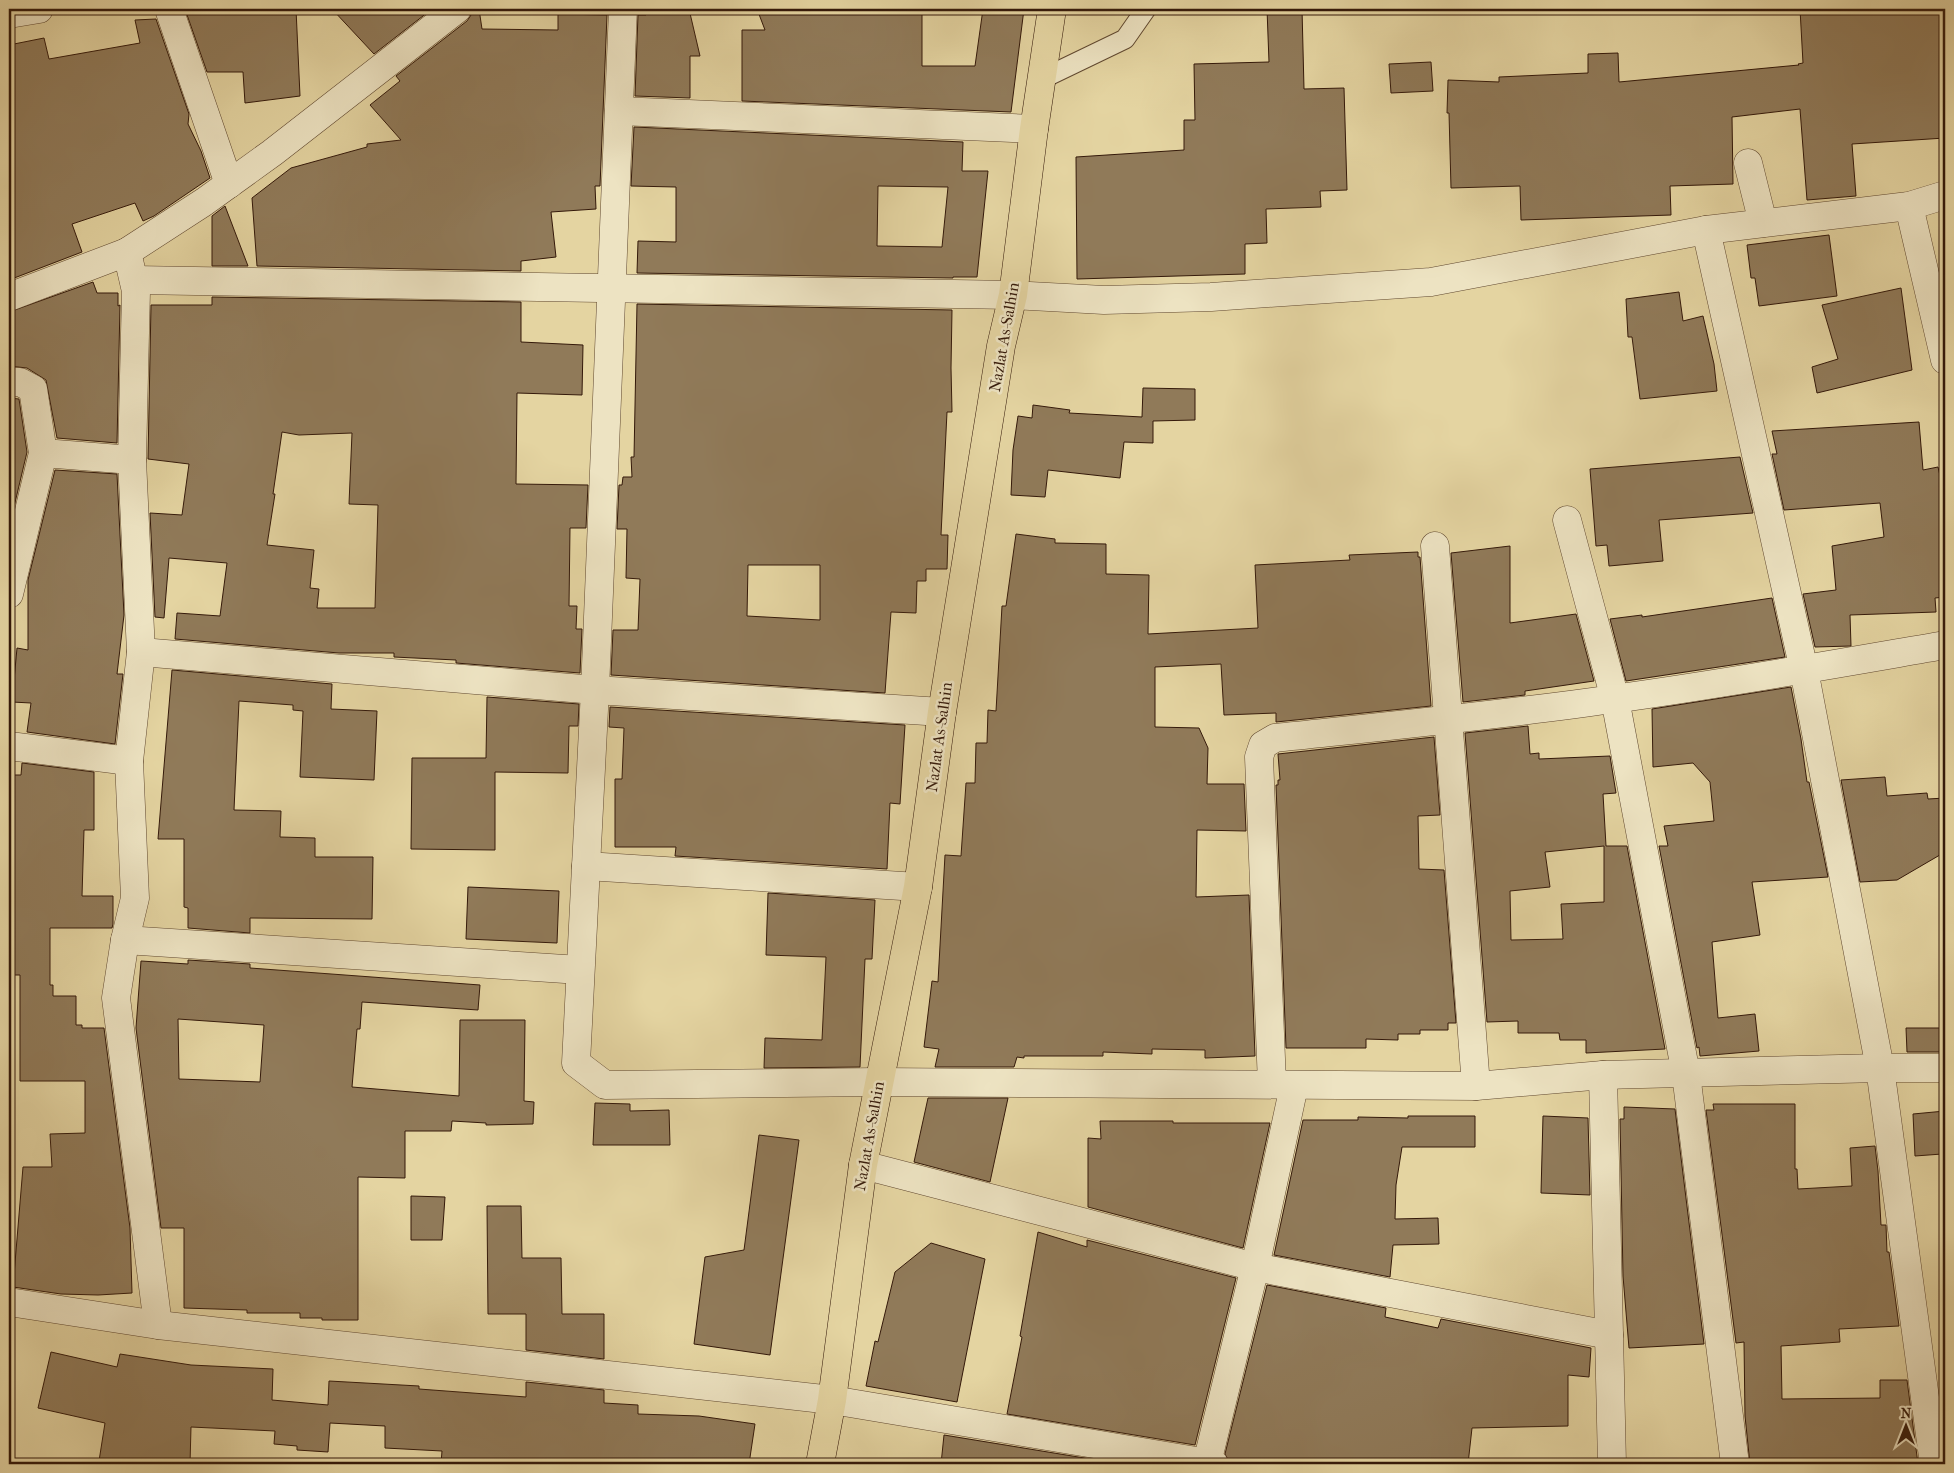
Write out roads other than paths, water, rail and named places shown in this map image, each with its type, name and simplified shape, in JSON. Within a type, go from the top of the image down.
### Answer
[{"type":"main road","name":"Nazlat As-Salhin","points":[[820,1464],[832,1400],[863,1165],[918,887],[942,712],[1001,346],[1012,295],[1052,9]]},
{"type":"street","points":[[9,14],[39,9]]},
{"type":"street","points":[[169,9],[229,184]]},
{"type":"street","points":[[9,298],[127,252],[229,184],[457,9]]},
{"type":"street","points":[[624,9],[595,690],[576,1063],[605,1085],[878,1082],[1476,1086],[1602,1075],[1945,1068]]},
{"type":"street","points":[[619,111],[1034,129]]},
{"type":"street","points":[[1748,163],[1763,223]]},
{"type":"street","points":[[134,280],[1012,295],[1104,300],[1211,297],[1431,282],[1706,230],[1909,206],[1945,196]]},
{"type":"street","points":[[1909,206],[1945,360]]},
{"type":"street","points":[[1706,230],[1804,670],[1880,1068],[1934,1464]]},
{"type":"street","points":[[127,252],[136,290],[132,460],[140,652],[129,761],[135,898],[124,940],[116,998],[158,1325]]},
{"type":"street","points":[[9,382],[20,382],[32,389],[43,453],[9,594]]},
{"type":"street","points":[[43,453],[132,460]]},
{"type":"street","points":[[1567,520],[1615,699],[1686,1074],[1735,1464]]},
{"type":"street","points":[[1434,546],[1476,1086]]},
{"type":"street","points":[[9,1302],[158,1325],[832,1400],[1211,1464],[1255,1267],[1283,1085],[1259,757],[1263,745],[1275,738],[1447,721],[1615,699],[1804,670],[1945,645]]},
{"type":"street","points":[[140,652],[595,690],[942,712]]},
{"type":"street","points":[[9,746],[129,761]]},
{"type":"street","points":[[586,866],[918,887]]},
{"type":"street","points":[[124,940],[580,970]]},
{"type":"street","points":[[1602,1075],[1612,1464]]},
{"type":"street","points":[[863,1165],[1255,1267],[1609,1335]]},
{"type":"lane","points":[[1042,79],[1125,39],[1146,9]]}]
